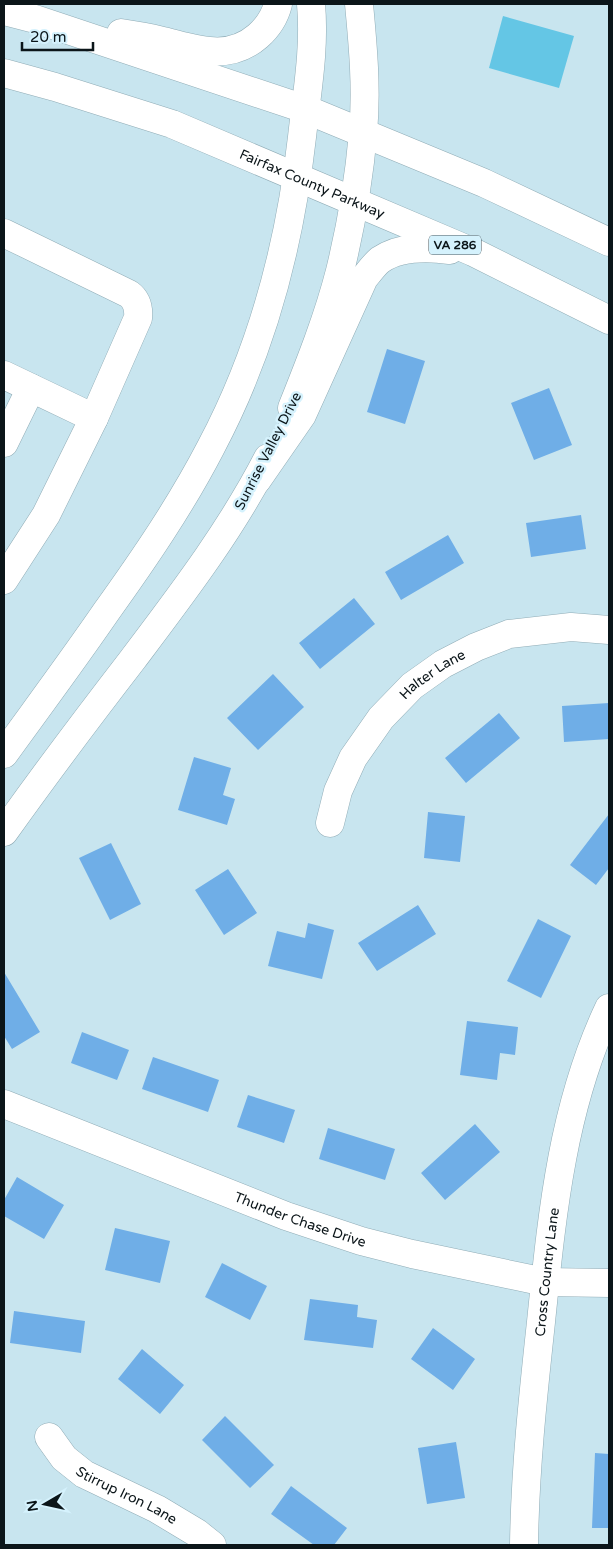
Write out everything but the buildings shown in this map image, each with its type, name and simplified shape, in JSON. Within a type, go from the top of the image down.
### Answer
[{"type":"main road","points":[[35,19],[158,39],[220,52],[251,42],[271,20],[278,4]]},
{"type":"main road","points":[[4,754],[146,557],[193,482],[230,408],[259,335],[280,262],[298,177],[311,66],[311,4]]},
{"type":"main road","name":"Sunrise Valley Drive","points":[[4,832],[176,602],[223,535],[257,480],[286,421],[313,354],[340,272],[355,202],[363,132],[364,88],[359,4]]},
{"type":"main road","points":[[4,11],[35,19],[305,109],[484,183],[609,242]]},
{"type":"main road","name":"Fairfax County Parkway","points":[[4,73],[56,87],[172,124],[473,252],[609,320]]},
{"type":"main road","points":[[4,233],[129,294],[134,298],[138,311],[138,318],[94,418],[46,515],[4,580]]},
{"type":"main road","points":[[257,480],[302,415],[364,278],[380,261],[394,252],[413,248],[473,252]]},
{"type":"main road","points":[[4,375],[94,418]]},
{"type":"main road","points":[[4,443],[31,388]]},
{"type":"main road","name":"Halter Lane","points":[[330,823],[338,791],[353,758],[381,718],[412,686],[443,664],[476,647],[509,634],[571,627],[609,630]]},
{"type":"main road","name":"Cross Country Lane","points":[[524,1545],[524,1508],[530,1430],[554,1201],[565,1140],[581,1081],[609,1008]]},
{"type":"main road","name":"Thunder Chase Drive","points":[[4,1104],[286,1216],[360,1241],[545,1282],[609,1283]]},
{"type":"main road","name":"Stirrup Iron Lane","points":[[49,1437],[64,1458],[84,1474],[157,1509],[197,1533],[212,1545]]},
{"type":"shaded area","points":[[503,16],[574,36],[559,88],[489,68]]}]
